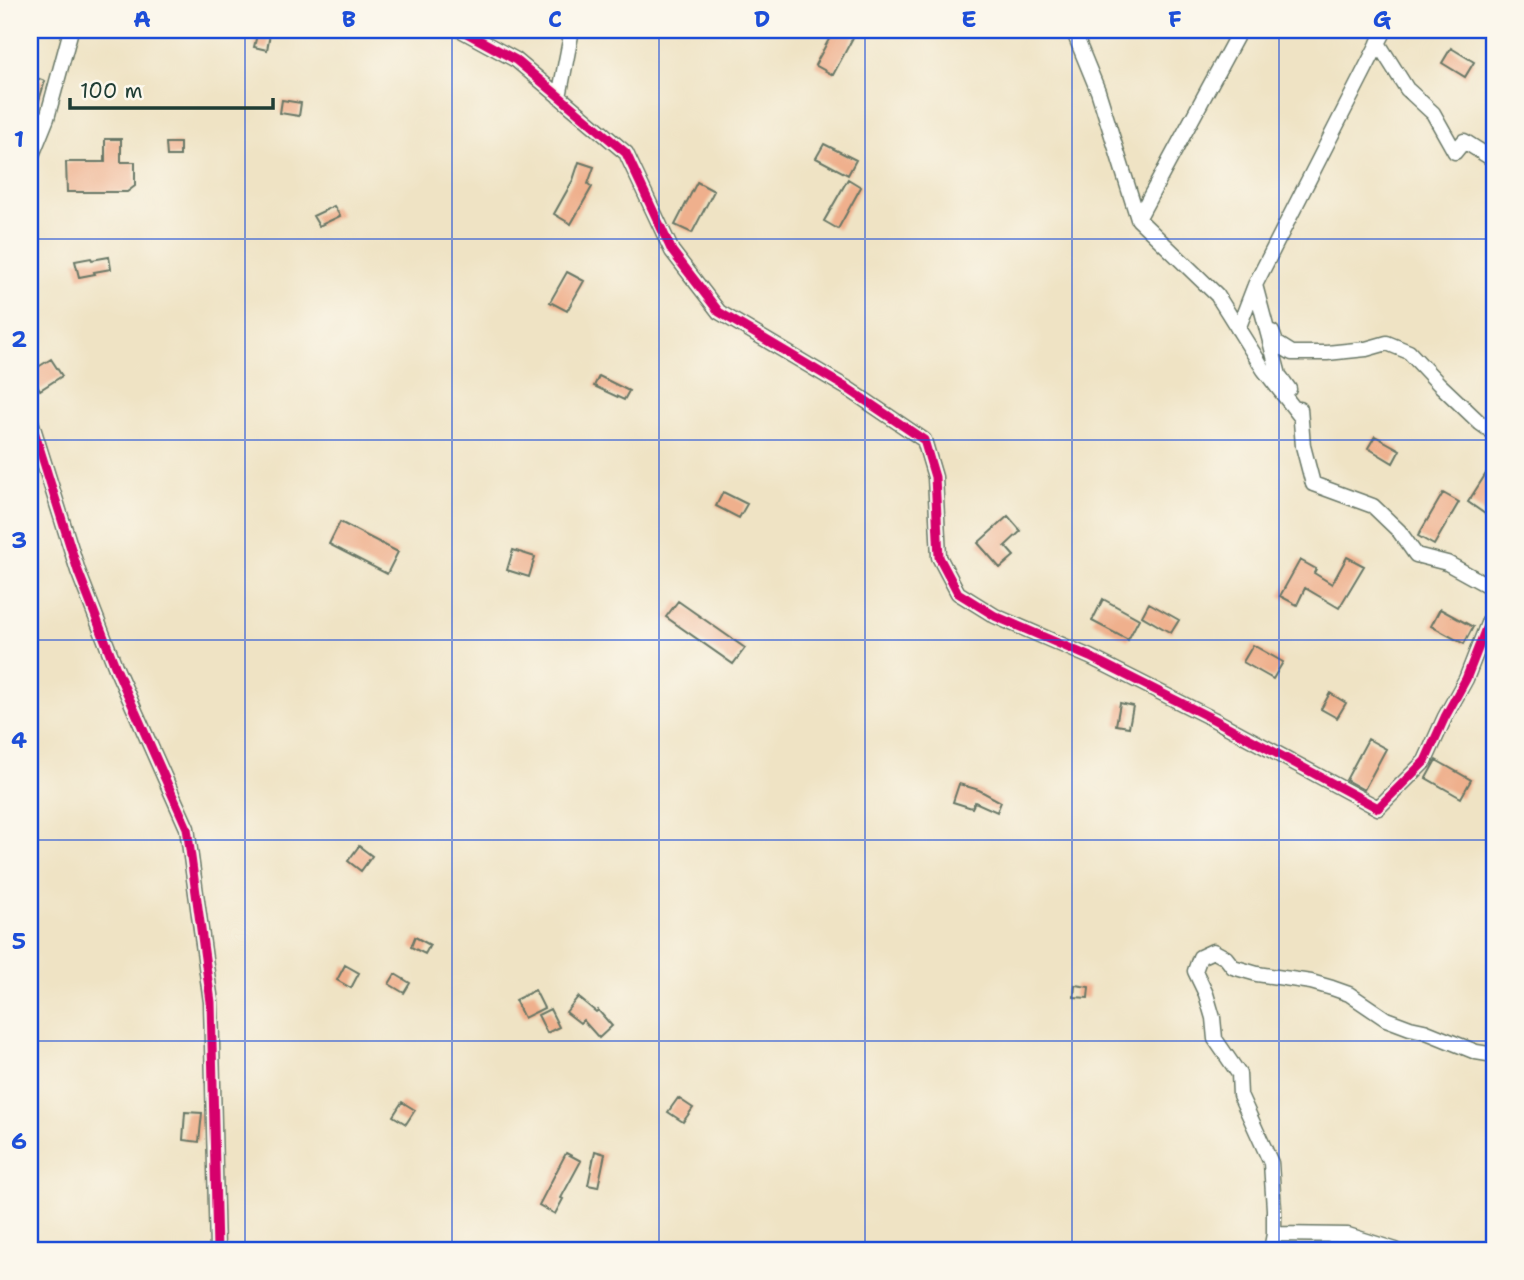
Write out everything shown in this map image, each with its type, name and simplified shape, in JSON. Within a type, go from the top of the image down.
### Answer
[{"type":"street","points":[[30,160],[47,118],[71,30]]},
{"type":"street","points":[[461,30],[516,60],[626,153],[672,251],[719,312],[847,388],[924,440],[934,477],[939,557],[958,593],[995,616],[1102,663],[1378,808],[1425,761],[1466,679],[1494,608]]},
{"type":"street","points":[[559,97],[572,30]]},
{"type":"street","points":[[1073,30],[1098,91],[1138,219],[1217,295],[1273,383],[1300,416]]},
{"type":"street","points":[[1138,219],[1240,30]]},
{"type":"street","points":[[1238,329],[1255,285],[1381,36]]},
{"type":"street","points":[[1381,36],[1407,89],[1433,113],[1455,152],[1465,141],[1494,160]]},
{"type":"street","points":[[1255,285],[1279,375],[1299,401],[1303,446],[1313,484],[1373,506],[1399,531],[1416,555],[1447,563],[1494,589]]},
{"type":"street","points":[[1255,285],[1276,343],[1292,353],[1366,349],[1387,343],[1409,352],[1455,400],[1494,433]]},
{"type":"street","points":[[30,418],[78,572],[114,666],[187,828],[211,1002],[217,1250]]},
{"type":"street","points":[[1271,1250],[1274,1209],[1271,1163],[1240,1094],[1238,1074],[1215,1039],[1210,1006],[1195,971],[1200,957],[1213,951],[1226,957],[1233,967],[1332,988],[1349,994],[1387,1018],[1410,1028],[1476,1052],[1494,1055]]},
{"type":"street","points":[[1274,1234],[1348,1235],[1396,1250]]},
{"type":"building","points":[[834,30],[857,30],[833,75],[815,65]]},
{"type":"building","points":[[258,31],[270,34],[267,50],[254,47]]},
{"type":"building","points":[[1451,48],[1474,62],[1465,77],[1442,63]]},
{"type":"building","points":[[34,77],[45,81],[34,116],[30,115],[30,96]]},
{"type":"building","points":[[282,100],[301,103],[299,116],[280,113]]},
{"type":"building","points":[[105,139],[121,139],[121,162],[135,162],[135,186],[127,192],[67,192],[66,162],[105,162]]},
{"type":"building","points":[[166,143],[180,143],[180,156],[167,156]]},
{"type":"building","points":[[824,144],[856,160],[848,175],[816,158]]},
{"type":"building","points":[[579,162],[594,167],[588,184],[592,187],[571,224],[554,214],[573,180]]},
{"type":"building","points":[[848,179],[861,187],[838,229],[824,221]]},
{"type":"building","points":[[697,182],[714,191],[692,233],[675,225]]},
{"type":"building","points":[[334,206],[340,216],[319,226],[313,216]]},
{"type":"building","points":[[109,257],[111,269],[79,277],[75,261]]},
{"type":"building","points":[[567,272],[584,281],[567,311],[550,302]]},
{"type":"building","points":[[51,359],[62,376],[40,390],[30,372]]},
{"type":"building","points":[[599,376],[629,391],[624,400],[594,386]]},
{"type":"building","points":[[1375,436],[1400,450],[1393,463],[1368,448]]},
{"type":"building","points":[[1494,461],[1494,506],[1488,516],[1468,502]]},
{"type":"building","points":[[723,492],[747,504],[739,518],[716,506]]},
{"type":"building","points":[[1443,493],[1459,502],[1434,545],[1418,536]]},
{"type":"building","points":[[1008,516],[1021,531],[1005,546],[1014,556],[1000,568],[978,543]]},
{"type":"building","points":[[340,522],[398,552],[387,574],[329,544]]},
{"type":"building","points":[[513,550],[535,557],[529,577],[507,570]]},
{"type":"building","points":[[1347,557],[1364,566],[1339,608],[1305,588],[1297,605],[1280,596],[1300,560],[1316,569],[1314,573],[1332,584]]},
{"type":"building","points":[[1103,599],[1139,619],[1128,640],[1092,621]]},
{"type":"building","points":[[678,601],[745,648],[733,664],[666,617]]},
{"type":"building","points":[[1149,603],[1179,620],[1171,633],[1142,616]]},
{"type":"building","points":[[1440,609],[1473,627],[1464,644],[1431,626]]},
{"type":"building","points":[[1253,645],[1283,662],[1273,679],[1243,662]]},
{"type":"building","points":[[1330,693],[1346,703],[1337,718],[1321,709]]},
{"type":"building","points":[[1120,703],[1133,706],[1129,727],[1116,725]]},
{"type":"building","points":[[1368,739],[1386,749],[1364,790],[1346,780]]},
{"type":"building","points":[[1436,760],[1471,780],[1461,798],[1426,778]]},
{"type":"building","points":[[959,784],[979,790],[1001,802],[997,812],[975,802],[972,808],[953,802]]},
{"type":"building","points":[[359,846],[372,856],[361,871],[348,861]]},
{"type":"building","points":[[415,937],[430,945],[425,954],[411,947]]},
{"type":"building","points":[[345,965],[359,973],[351,988],[337,980]]},
{"type":"building","points":[[395,974],[410,983],[404,993],[389,984]]},
{"type":"building","points":[[1075,985],[1089,987],[1088,998],[1074,997]]},
{"type":"building","points":[[535,990],[544,1008],[524,1018],[515,1000]]},
{"type":"building","points":[[578,997],[596,1012],[598,1010],[612,1026],[599,1038],[583,1020],[580,1023],[566,1012]]},
{"type":"building","points":[[550,1009],[559,1027],[547,1033],[538,1015]]},
{"type":"building","points":[[678,1098],[693,1108],[683,1122],[668,1112]]},
{"type":"building","points":[[402,1102],[415,1110],[406,1124],[393,1116]]},
{"type":"building","points":[[185,1112],[202,1113],[199,1142],[183,1140]]},
{"type":"building","points":[[595,1151],[605,1154],[598,1187],[588,1185]]},
{"type":"building","points":[[566,1153],[581,1161],[555,1214],[539,1205]]},
{"type":"cycle path","points":[[461,30],[516,60],[626,153],[672,251],[719,312],[847,388],[924,440],[935,477],[939,557],[958,593],[995,616],[1090,657],[1213,719],[1378,808],[1425,761],[1466,679],[1494,608]]},
{"type":"cycle path","points":[[30,418],[78,571],[115,666],[187,828],[211,1002],[217,1250]]}]
